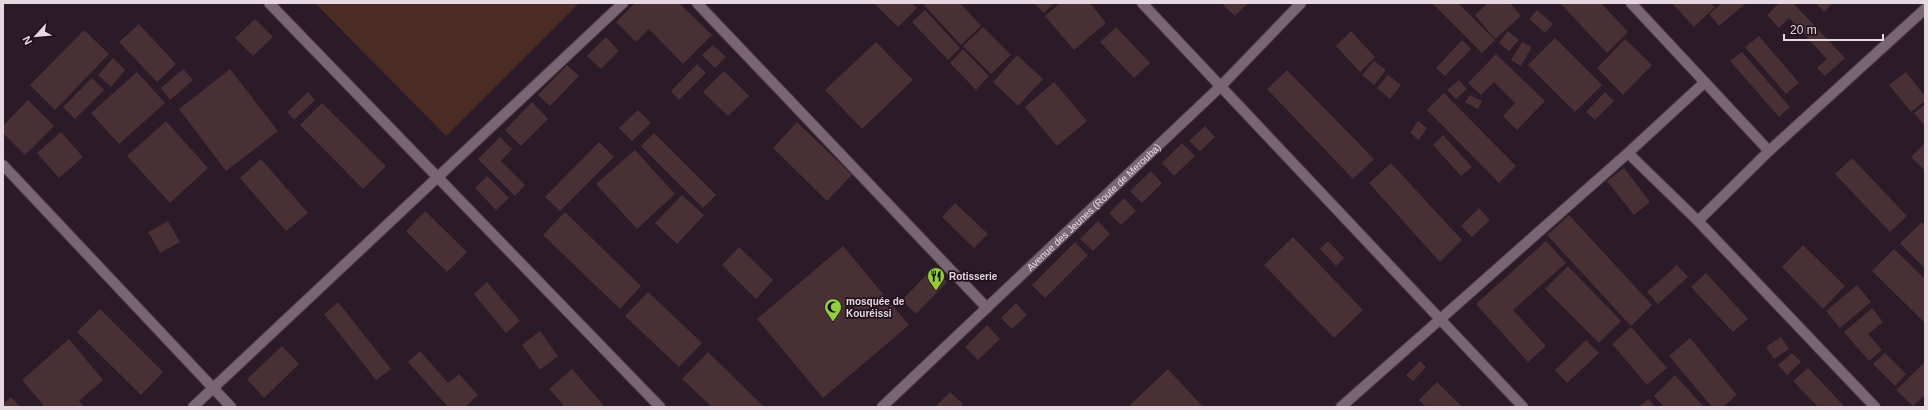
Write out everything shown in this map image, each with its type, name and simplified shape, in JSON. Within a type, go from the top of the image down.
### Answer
[{"type":"street","points":[[269,3],[660,407]]},
{"type":"street","points":[[193,407],[623,3]]},
{"type":"street","points":[[697,3],[987,308]]},
{"type":"street","points":[[1142,3],[1523,407]]},
{"type":"street","name":"Avenue des Jeunes (Route de Merouba)","points":[[882,407],[1221,86],[1301,3]]},
{"type":"street","points":[[1631,3],[1769,151]]},
{"type":"street","points":[[1698,221],[1769,151],[1925,9]]},
{"type":"street","points":[[1341,407],[1628,153],[1705,82]]},
{"type":"street","points":[[1628,153],[1698,221],[1875,407]]},
{"type":"street","points":[[3,165],[231,407]]},
{"type":"shaded area","points":[[315,3],[579,3],[446,136]]},
{"type":"building","points":[[635,3],[679,3],[712,35],[683,64],[649,29],[636,42],[616,22]]},
{"type":"building","points":[[874,3],[912,3],[917,8],[898,27]]},
{"type":"building","points":[[926,3],[960,3],[981,26],[961,45],[924,5]]},
{"type":"building","points":[[1034,3],[1054,3],[1044,13]]},
{"type":"building","points":[[1060,3],[1090,3],[1106,23],[1074,50],[1045,16]]},
{"type":"building","points":[[1224,3],[1248,3],[1235,16],[1223,5]]},
{"type":"building","points":[[1432,3],[1458,3],[1495,40],[1482,53]]},
{"type":"building","points":[[1488,3],[1510,3],[1521,16],[1495,39],[1475,15]]},
{"type":"building","points":[[1560,3],[1601,3],[1628,32],[1607,53]]},
{"type":"building","points":[[1672,3],[1711,3],[1715,7],[1694,27]]},
{"type":"building","points":[[1722,3],[1745,4],[1719,26],[1709,14]]},
{"type":"building","points":[[1779,3],[1793,3],[1845,58],[1825,76],[1817,68],[1827,59],[1789,18],[1779,28],[1767,15]]},
{"type":"building","points":[[1816,3],[1833,3],[1824,12]]},
{"type":"building","points":[[925,10],[960,48],[948,60],[912,22]]},
{"type":"building","points":[[1537,10],[1553,24],[1545,33],[1529,19]]},
{"type":"building","points":[[255,19],[273,37],[253,56],[235,38]]},
{"type":"building","points":[[139,24],[176,64],[157,82],[119,42]]},
{"type":"building","points":[[983,27],[1011,55],[991,74],[963,46]]},
{"type":"building","points":[[1116,27],[1150,63],[1134,78],[1100,42]]},
{"type":"building","points":[[84,30],[109,54],[55,110],[30,85]]},
{"type":"building","points":[[1351,31],[1375,57],[1360,72],[1336,46]]},
{"type":"building","points":[[1508,31],[1519,40],[1509,51],[1499,43]]},
{"type":"building","points":[[1759,36],[1799,83],[1786,94],[1745,47]]},
{"type":"building","points":[[606,37],[619,51],[601,69],[587,56]]},
{"type":"building","points":[[1555,38],[1602,85],[1575,112],[1528,65]]},
{"type":"building","points":[[1625,39],[1652,65],[1623,95],[1597,68]]},
{"type":"building","points":[[1462,40],[1471,49],[1445,76],[1436,68]]},
{"type":"building","points":[[876,42],[913,80],[862,129],[825,90]]},
{"type":"building","points":[[1522,42],[1532,47],[1521,66],[1511,60]]},
{"type":"building","points":[[713,45],[726,57],[715,68],[702,55]]},
{"type":"building","points":[[963,49],[989,76],[976,90],[950,63]]},
{"type":"building","points":[[1742,52],[1790,107],[1779,117],[1730,61]]},
{"type":"building","points":[[1496,54],[1545,101],[1517,130],[1503,116],[1515,103],[1494,82],[1481,95],[1468,83]]},
{"type":"building","points":[[1017,55],[1043,79],[1018,106],[993,82]]},
{"type":"building","points":[[113,58],[125,70],[111,87],[98,75]]},
{"type":"building","points":[[1374,61],[1386,70],[1374,85],[1362,75]]},
{"type":"building","points":[[697,64],[706,73],[679,100],[671,91]]},
{"type":"building","points":[[567,65],[579,76],[550,106],[538,95]]},
{"type":"building","points":[[183,69],[193,80],[170,100],[161,88]]},
{"type":"building","points":[[230,69],[278,131],[226,171],[179,109]]},
{"type":"building","points":[[1287,70],[1374,159],[1353,179],[1267,89]]},
{"type":"building","points":[[724,71],[749,96],[728,116],[703,92]]},
{"type":"building","points":[[137,72],[165,103],[119,144],[91,113]]},
{"type":"building","points":[[1906,72],[1925,96],[1925,101],[1911,112],[1889,85]]},
{"type":"building","points":[[1388,75],[1401,85],[1390,99],[1377,88]]},
{"type":"building","points":[[92,78],[104,90],[75,119],[63,107]]},
{"type":"building","points":[[1459,80],[1467,89],[1456,99],[1447,90]]},
{"type":"building","points":[[1054,82],[1087,121],[1057,146],[1025,107]]},
{"type":"building","points":[[308,92],[315,100],[294,120],[287,112]]},
{"type":"building","points":[[1605,92],[1614,101],[1595,120],[1586,112]]},
{"type":"building","points":[[1444,93],[1516,166],[1499,183],[1427,110]]},
{"type":"building","points":[[1470,95],[1482,101],[1478,109],[1465,102]]},
{"type":"building","points":[[28,100],[54,126],[25,155],[3,133],[3,126]]},
{"type":"building","points":[[532,102],[548,119],[521,146],[505,130]]},
{"type":"building","points":[[322,103],[386,166],[363,189],[300,125]]},
{"type":"building","points":[[1925,104],[1925,126],[1914,113]]},
{"type":"building","points":[[638,110],[651,123],[632,141],[619,128]]},
{"type":"building","points":[[166,121],[208,168],[170,203],[127,156]]},
{"type":"building","points":[[1418,121],[1427,128],[1419,140],[1410,133]]},
{"type":"building","points":[[797,122],[852,175],[827,201],[773,148]]},
{"type":"building","points":[[1205,126],[1215,137],[1200,151],[1189,141]]},
{"type":"building","points":[[61,132],[83,157],[59,178],[37,153]]},
{"type":"building","points":[[654,133],[716,195],[703,208],[641,146]]},
{"type":"building","points":[[1443,135],[1472,167],[1461,176],[1433,145]]},
{"type":"building","points":[[500,137],[512,149],[501,161],[525,185],[515,196],[478,159]]},
{"type":"building","points":[[599,142],[614,157],[560,211],[545,197]]},
{"type":"building","points":[[1182,143],[1195,156],[1174,176],[1162,163]]},
{"type":"building","points":[[1925,143],[1925,171],[1911,157]]},
{"type":"building","points":[[635,150],[675,194],[637,229],[596,184]]},
{"type":"building","points":[[1852,158],[1907,216],[1890,232],[1835,174]]},
{"type":"building","points":[[261,159],[308,213],[286,231],[240,178]]},
{"type":"building","points":[[1391,163],[1462,240],[1440,262],[1369,183]]},
{"type":"building","points":[[1624,168],[1650,202],[1634,215],[1607,181]]},
{"type":"building","points":[[1151,171],[1162,183],[1142,203],[1130,191]]},
{"type":"building","points":[[487,176],[509,198],[496,210],[475,188]]},
{"type":"building","points":[[682,195],[704,215],[677,244],[655,223]]},
{"type":"building","points":[[1124,198],[1136,211],[1121,225],[1109,213]]},
{"type":"building","points":[[955,203],[988,234],[974,248],[942,217]]},
{"type":"building","points":[[1479,208],[1490,220],[1472,237],[1461,226]]},
{"type":"building","points":[[425,211],[467,252],[447,272],[406,231]]},
{"type":"building","points":[[565,212],[641,286],[620,309],[543,235]]},
{"type":"building","points":[[1569,215],[1652,305],[1631,326],[1547,235]]},
{"type":"building","points":[[168,221],[180,242],[160,253],[148,232]]},
{"type":"building","points":[[1098,221],[1110,234],[1093,251],[1080,239]]},
{"type":"building","points":[[1922,222],[1925,225],[1925,269],[1900,243]]},
{"type":"building","points":[[1293,237],[1363,310],[1334,338],[1264,265]]},
{"type":"building","points":[[1328,241],[1344,258],[1336,266],[1320,249]]},
{"type":"building","points":[[1546,241],[1566,263],[1513,310],[1546,346],[1528,362],[1476,304]]},
{"type":"building","points":[[1075,242],[1088,255],[1045,298],[1032,285]]},
{"type":"building","points":[[1803,245],[1845,286],[1823,309],[1782,267]]},
{"type":"building","name":"mosquée de Kouréissi","points":[[843,246],[909,325],[823,398],[757,319]]},
{"type":"building","points":[[739,247],[773,280],[756,299],[722,265]]},
{"type":"building","points":[[1894,249],[1925,279],[1925,323],[1872,271]]},
{"type":"building","points":[[1677,265],[1688,277],[1658,304],[1647,292]]},
{"type":"building","points":[[1568,266],[1621,321],[1599,343],[1545,289]]},
{"type":"building","points":[[933,268],[947,282],[916,314],[902,300]]},
{"type":"building","points":[[1706,273],[1748,319],[1733,332],[1691,287]]},
{"type":"building","points":[[487,282],[520,321],[506,333],[474,294]]},
{"type":"building","points":[[1857,285],[1871,302],[1840,328],[1826,311]]},
{"type":"building","points":[[648,292],[702,343],[679,367],[625,316]]},
{"type":"building","points":[[338,302],[391,369],[376,380],[324,314]]},
{"type":"building","points":[[1016,303],[1027,315],[1012,329],[1001,318]]},
{"type":"building","points":[[1872,308],[1883,322],[1868,334],[1882,350],[1869,361],[1844,332]]},
{"type":"building","points":[[100,309],[163,372],[141,395],[77,332]]},
{"type":"building","points":[[987,325],[1000,339],[978,360],[965,347]]},
{"type":"building","points":[[1631,327],[1667,368],[1647,385],[1612,344]]},
{"type":"building","points":[[540,331],[558,356],[540,370],[522,345]]},
{"type":"building","points":[[1781,337],[1789,349],[1774,359],[1766,347]]},
{"type":"building","points":[[1690,338],[1737,395],[1723,407],[1712,407],[1669,356]]},
{"type":"building","points":[[69,339],[103,380],[79,401],[84,407],[45,407],[22,380]]},
{"type":"building","points":[[1586,340],[1599,353],[1567,383],[1555,370]]},
{"type":"building","points":[[282,346],[299,364],[264,398],[247,379]]},
{"type":"building","points":[[420,351],[448,383],[459,374],[478,395],[465,407],[448,407],[408,362]]},
{"type":"building","points":[[708,352],[764,407],[712,407],[682,379]]},
{"type":"building","points":[[1792,353],[1801,362],[1787,375],[1778,365]]},
{"type":"building","points":[[1885,353],[1906,374],[1895,386],[1873,364]]},
{"type":"building","points":[[1420,361],[1426,367],[1413,381],[1406,375]]},
{"type":"building","points":[[1925,362],[1925,395],[1913,406],[1896,390]]},
{"type":"building","points":[[1808,368],[1845,407],[1818,407],[1793,381]]},
{"type":"building","points":[[572,369],[605,407],[565,407],[549,389]]},
{"type":"building","points":[[1168,369],[1203,407],[1129,406]]},
{"type":"building","points":[[1675,375],[1704,407],[1664,407],[1654,396]]},
{"type":"building","points":[[1437,382],[1462,407],[1426,407],[1419,400]]},
{"type":"building","points":[[950,392],[963,404],[960,407],[935,407]]},
{"type":"building","points":[[11,397],[20,407],[3,407],[3,404]]},
{"type":"building","points":[[1649,399],[1655,407],[1638,407]]},
{"type":"place","name":"Rotisserie","points":[[936,291]]},
{"type":"place","name":"mosquée de Kouréissi","points":[[833,322]]}]
